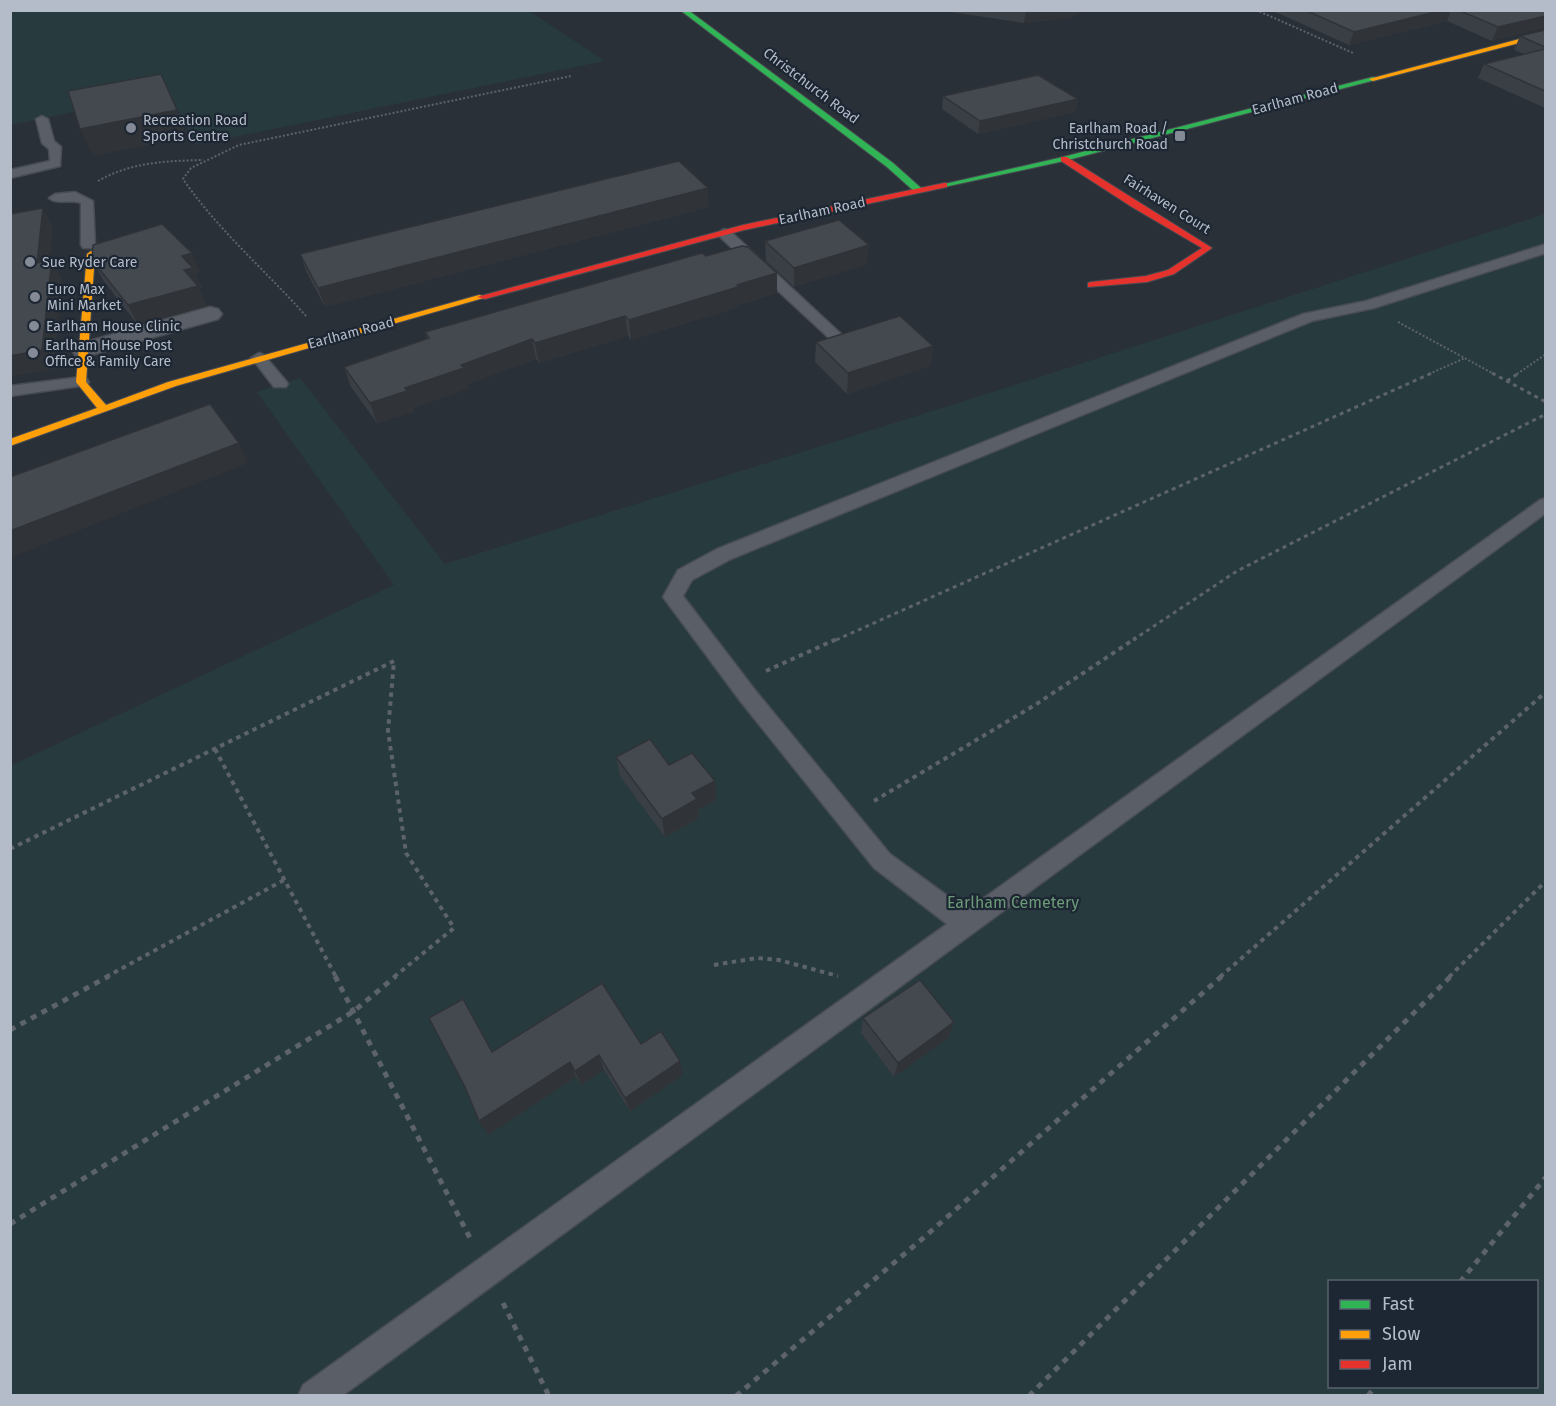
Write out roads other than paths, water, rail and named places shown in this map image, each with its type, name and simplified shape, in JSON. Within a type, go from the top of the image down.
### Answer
[{"type":"main road","name":"Christchurch Road","points":[[683,10],[890,165],[918,190]]},
{"type":"main road","name":"Earlham Road","points":[[10,443],[172,384],[326,339],[724,233],[1064,159],[1545,34]]},
{"type":"main road","name":"Fairhaven Court","points":[[1064,159],[1135,205],[1208,248],[1171,272],[1147,279],[1091,285]]},
{"type":"main road","points":[[89,249],[81,381],[104,409]]},
{"type":"street","points":[[84,350],[210,314]]},
{"type":"lane","points":[[10,174],[56,163],[54,147],[48,143],[42,119]]},
{"type":"lane","points":[[55,198],[75,196],[87,201],[89,249]]},
{"type":"lane","points":[[724,233],[835,336]]},
{"type":"lane","points":[[967,924],[882,861],[738,684],[673,597],[685,575],[724,555],[1308,317],[1369,305],[1545,248]]},
{"type":"lane","points":[[259,358],[280,384]]},
{"type":"lane","points":[[10,391],[81,381]]},
{"type":"lane","points":[[314,1395],[1545,504]]},
{"type":"place","name":"Recreation Road Sports Centre","points":[[131,128]]},
{"type":"place","name":"Earlham Road / Christchurch Road","points":[[1180,136]]},
{"type":"place","name":"Sue Ryder Care","points":[[30,262]]},
{"type":"place","name":"Euro Max Mini Market","points":[[35,297]]},
{"type":"place","name":"Earlham House Clinic","points":[[34,326]]},
{"type":"place","name":"Earlham House Post Office & Family Care","points":[[33,353]]},
{"type":"park label","name":"Earlham Cemetery","points":[[1013,902]]}]
